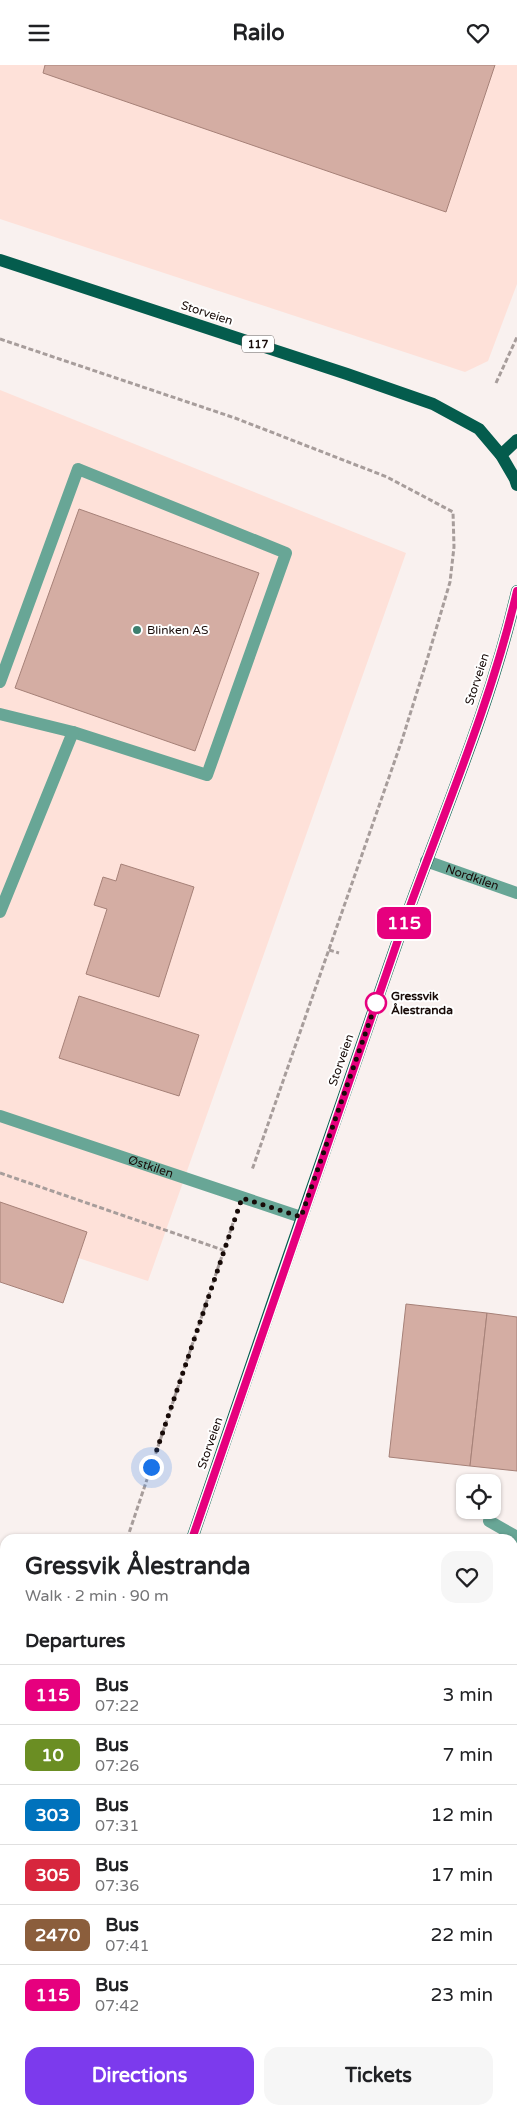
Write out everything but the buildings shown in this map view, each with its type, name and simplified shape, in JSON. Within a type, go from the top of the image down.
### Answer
[{"type":"main road","name":"Storveien","points":[[0,260],[347,374],[432,404],[480,429],[501,455],[516,479],[517,485]]},
{"type":"main road","points":[[501,455],[517,440]]},
{"type":"main road","name":"Storveien","points":[[194,1534],[301,1217],[426,861],[464,763],[510,620],[517,591]]},
{"type":"street","points":[[0,682],[78,469],[286,553],[207,775],[73,733],[0,714]]},
{"type":"street","points":[[0,912],[73,733]]},
{"type":"street","name":"Nordkilen","points":[[426,861],[517,893]]},
{"type":"street","name":"Østkilen","points":[[0,1116],[301,1217]]},
{"type":"street","points":[[489,1521],[512,1534]]},
{"type":"path","points":[[496,383],[517,337]]},
{"type":"path","points":[[0,339],[244,421],[387,477],[453,512],[454,547],[450,582],[402,740],[224,1250],[129,1534]]},
{"type":"path","points":[[329,950],[339,953]]},
{"type":"path","points":[[0,1173],[224,1250]]},
{"type":"shaded area","points":[[0,65],[517,65],[517,284],[488,361],[465,372],[0,219]]},
{"type":"shaded area","points":[[0,390],[406,553],[148,1281],[0,1232]]},
{"type":"bus line","name":"115","points":[[194,1534],[301,1217],[426,861],[464,763],[510,620],[517,591]]},
{"type":"place","name":"Blinken AS","points":[[137,630]]},
{"type":"place","name":"Gressvik Ålestranda","points":[[376,1003]]},
{"type":"route","points":[[151,1467],[242,1198],[301,1217],[376,1003]]}]
